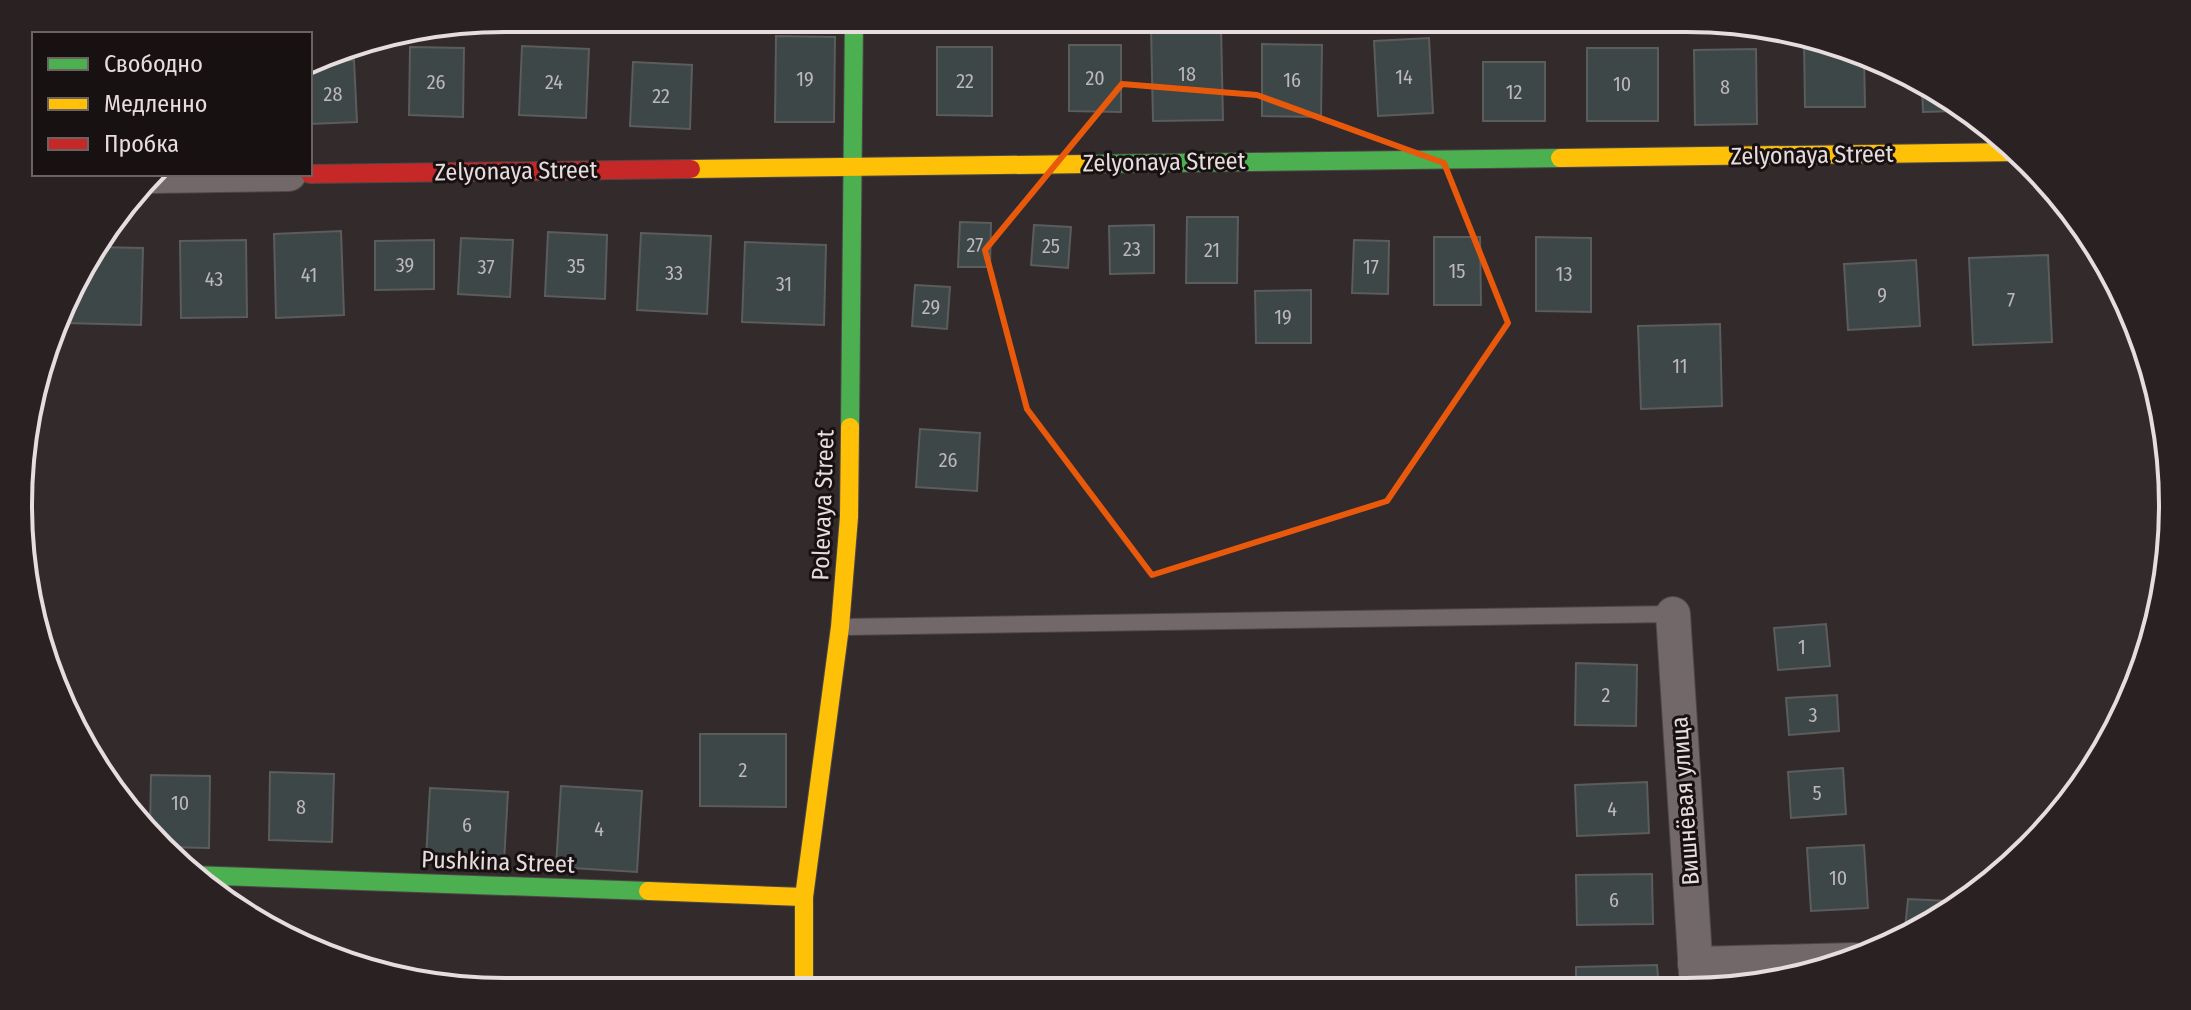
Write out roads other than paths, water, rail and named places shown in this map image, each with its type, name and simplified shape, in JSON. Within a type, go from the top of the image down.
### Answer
[{"type":"street","name":"Polevaya Street","points":[[804,978],[804,897],[840,627],[849,517],[854,32]]},
{"type":"street","name":"Zelyonaya Street","points":[[312,174],[2001,152]]},
{"type":"street","name":"Вишнёвая улица","points":[[1673,614],[1696,976]]},
{"type":"street","name":"Pushkina Street","points":[[212,876],[804,897]]},
{"type":"street","points":[[1696,976],[1788,967]]},
{"type":"lane","points":[[840,627],[1673,614]]}]
